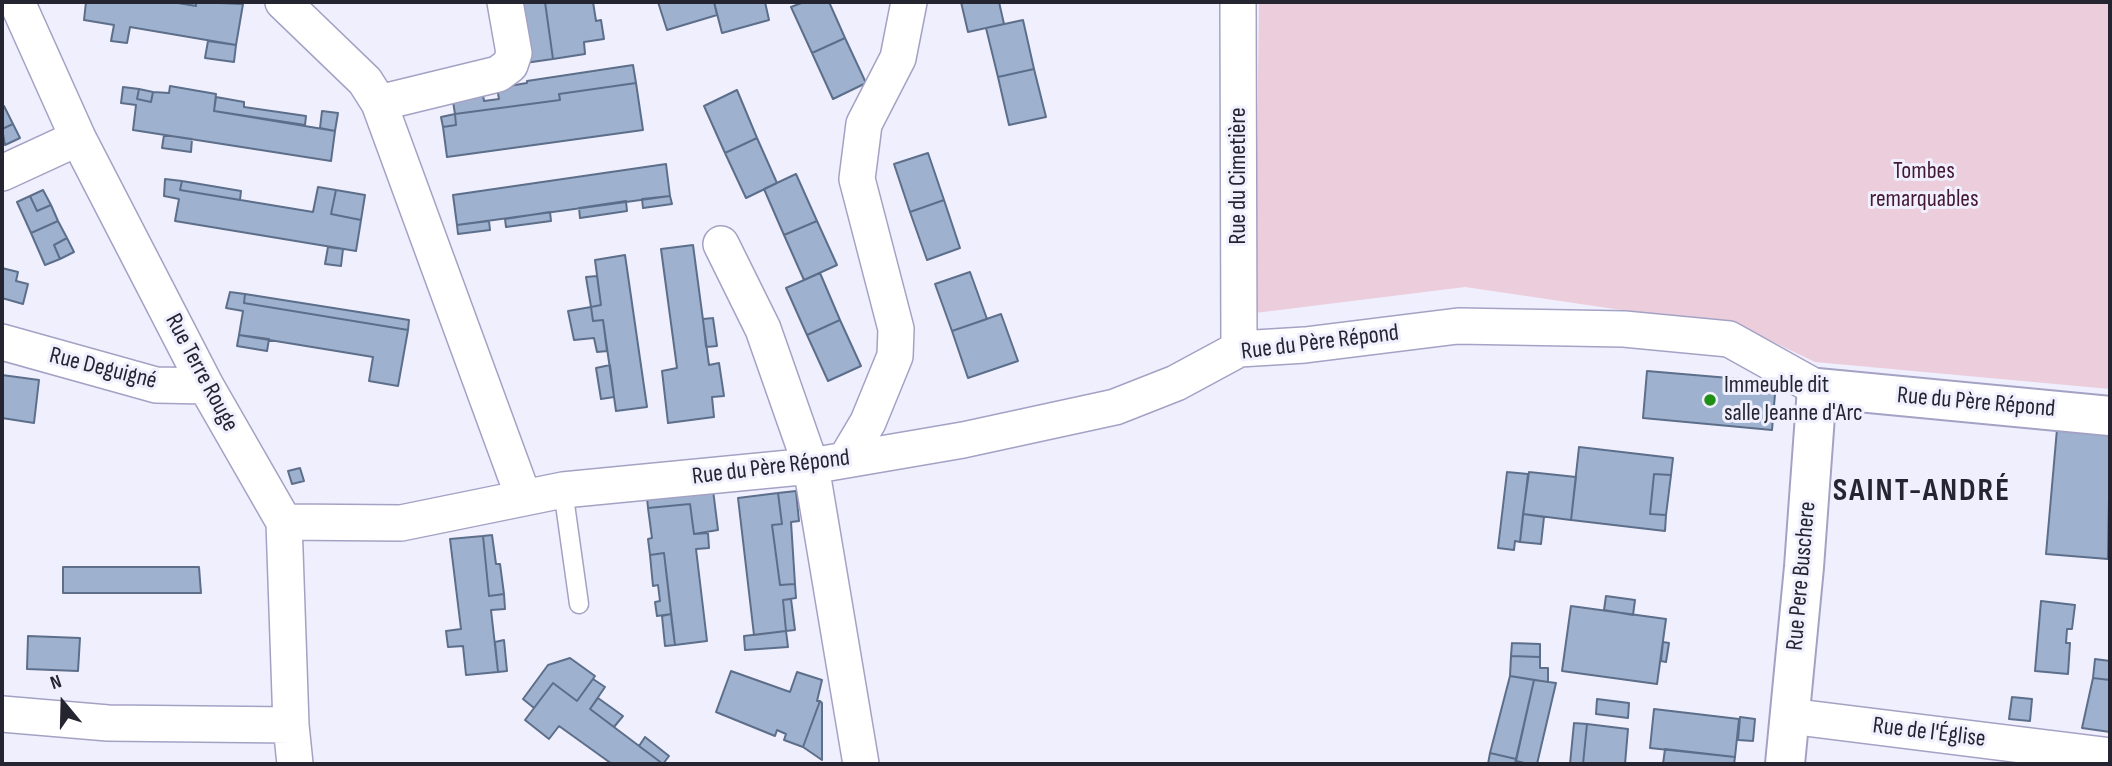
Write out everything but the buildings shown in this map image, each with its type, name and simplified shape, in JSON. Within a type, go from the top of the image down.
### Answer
[{"type":"main road","name":"Rue du Père Répond","points":[[1817,388],[2110,416]]},
{"type":"main road","name":"Rue Pere Buschere","points":[[1784,764],[1817,388]]},
{"type":"street","name":"Rue Terre Rouge","points":[[18,2],[78,138],[206,386],[284,522],[290,725],[295,764]]},
{"type":"street","points":[[283,2],[365,81],[379,103],[523,496]]},
{"type":"street","points":[[379,103],[498,74],[510,65],[514,53],[505,2]]},
{"type":"street","points":[[846,459],[868,422],[895,356],[896,329],[857,179],[864,124],[898,58],[909,2]]},
{"type":"street","name":"Rue du Cimetière","points":[[1238,2],[1239,349]]},
{"type":"street","points":[[2,173],[78,138]]},
{"type":"street","points":[[721,244],[763,329],[811,466],[862,764]]},
{"type":"street","name":"Rue du Père Répond","points":[[284,522],[401,523],[456,514],[523,496],[563,490],[811,466],[963,440],[1115,407],[1176,383],[1239,349],[1305,345],[1458,326],[1624,329],[1729,339],[1817,388]]},
{"type":"street","name":"Rue Deguigné","points":[[2,342],[156,385],[206,386]]},
{"type":"street","points":[[2,714],[108,723],[290,725]]},
{"type":"street","name":"Rue de l'Église","points":[[1789,716],[2110,757]]},
{"type":"lane","points":[[563,490],[579,604]]},
{"type":"green space","name":"Tombes remarquables","points":[[1259,2],[2110,2],[2110,389],[1815,362],[1744,328],[1465,287],[1255,313]]},
{"type":"place","name":"Immeuble dit salle Jeanne d'Arc","points":[[1710,400]]},
{"type":"district","name":"SAINT-ANDRÉ","points":[[1922,492]]}]
